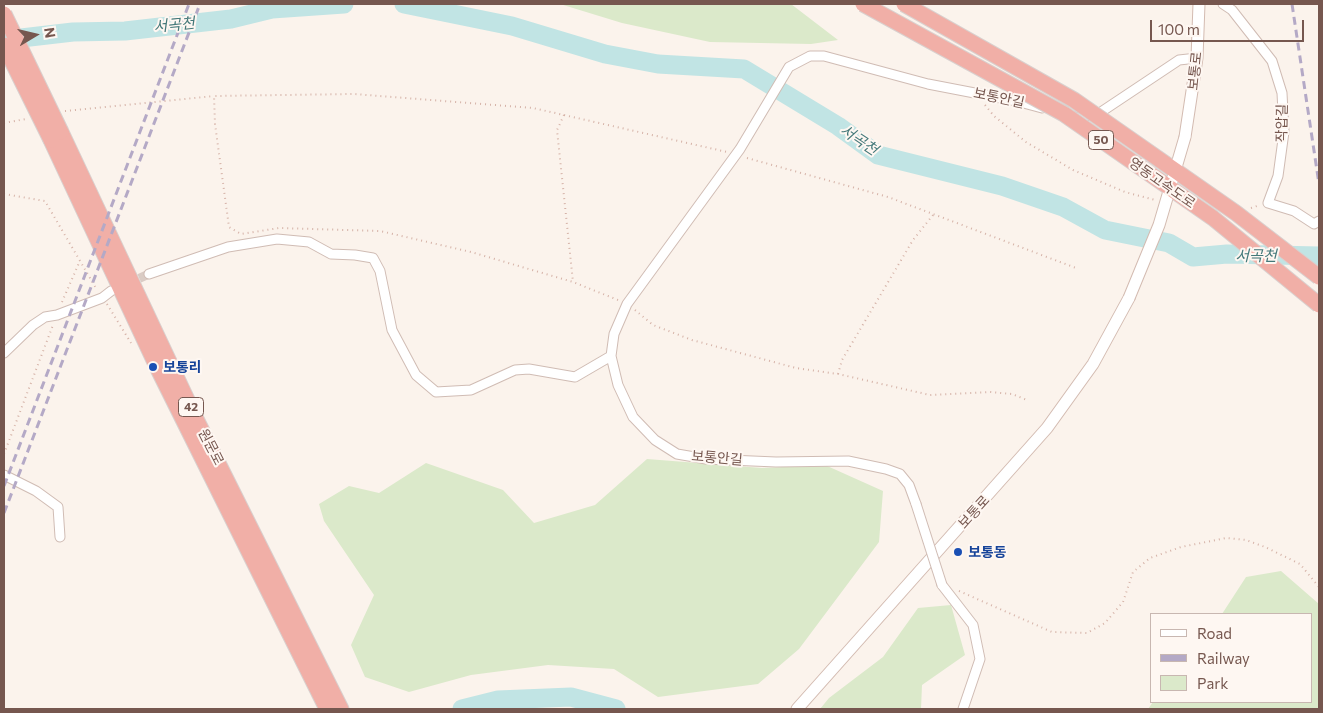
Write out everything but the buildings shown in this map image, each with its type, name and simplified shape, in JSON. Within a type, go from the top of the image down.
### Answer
[{"type":"highway","name":"영동고속도로","points":[[863,4],[1064,114],[1213,218],[1319,305]]},
{"type":"highway","name":"영동고속도로","points":[[904,4],[1074,100],[1236,213],[1319,277]]},
{"type":"highway","name":"42","points":[[4,14],[56,136]]},
{"type":"highway","name":"42","points":[[4,45],[56,136]]},
{"type":"highway","name":"원문로","points":[[56,136],[189,403],[320,682]]},
{"type":"highway","name":"42","points":[[320,682],[327,709]]},
{"type":"highway","name":"42","points":[[320,682],[341,709]]},
{"type":"street","name":"보통로","points":[[797,709],[1047,428],[1093,364],[1129,298],[1159,225],[1185,137],[1196,58],[1199,4]]},
{"type":"street","name":"작압길","points":[[1223,4],[1238,17],[1272,62],[1282,93],[1284,132],[1278,176],[1268,203]]},
{"type":"street","name":"보통안길","points":[[944,589],[916,504],[900,474],[886,469],[848,462],[776,462],[706,459],[677,454],[655,440],[633,417],[618,385],[611,356],[614,334],[627,304],[738,152],[789,67],[810,56],[824,56],[928,84],[1016,101],[1079,118],[1101,112],[1113,106],[1179,60],[1196,58]]},
{"type":"street","points":[[1268,203],[1294,211],[1314,224],[1319,221]]},
{"type":"street","points":[[149,274],[228,246],[277,239],[309,242],[331,254],[373,258],[380,271],[392,330],[416,375],[436,392],[471,390],[515,370],[529,368],[575,377],[611,356]]},
{"type":"street","points":[[4,353],[33,325],[45,317],[57,315],[102,298],[111,291]]},
{"type":"street","points":[[4,475],[36,492],[58,507],[60,537]]},
{"type":"street","points":[[944,589],[973,626],[980,659],[963,709]]},
{"type":"path","points":[[976,93],[994,116],[1026,142],[1073,170],[1125,192],[1163,202]]},
{"type":"path","points":[[60,111],[214,96],[354,94],[533,108],[738,152],[888,197],[1076,268]]},
{"type":"path","points":[[214,96],[215,124],[229,227],[240,234],[279,228],[380,231],[471,252],[573,282],[627,304],[653,325],[692,340],[796,368],[838,374],[930,394],[990,392],[1012,394],[1027,400]]},
{"type":"path","points":[[564,115],[557,130],[573,282]]},
{"type":"path","points":[[4,123],[32,117]]},
{"type":"path","points":[[4,194],[45,201],[102,298]]},
{"type":"path","points":[[1246,210],[1268,203]]},
{"type":"path","points":[[838,374],[842,360],[913,240],[933,214]]},
{"type":"path","points":[[4,454],[57,315],[80,263]]},
{"type":"path","points":[[944,589],[963,590],[1052,632],[1087,633],[1104,623],[1123,602],[1133,572],[1150,558],[1181,547],[1226,538],[1246,540],[1266,547],[1300,564],[1319,587]]},
{"type":"green space","points":[[560,4],[791,4],[838,40],[811,44],[710,42],[622,23]]},
{"type":"green space","points":[[647,459],[762,468],[825,465],[883,491],[879,542],[799,649],[758,684],[658,697],[614,669],[548,665],[471,675],[409,692],[365,677],[351,645],[374,595],[324,521],[319,504],[349,486],[379,493],[426,463],[503,490],[534,523],[595,505]]},
{"type":"green space","points":[[1281,571],[1319,604],[1319,709],[1148,709],[1152,703],[1313,703],[1313,613],[1223,613],[1246,577]]},
{"type":"green space","points":[[951,605],[965,655],[922,685],[921,709],[820,709],[829,698],[883,657],[918,608]]},
{"type":"waterway","name":"서곡천","points":[[4,40],[73,32],[125,31],[231,19],[272,9],[344,4]]},
{"type":"waterway","name":"서곡천","points":[[404,4],[512,26],[605,54],[658,64],[744,69],[838,126],[878,155],[1002,186],[1063,207],[1105,230],[1169,243],[1193,257],[1227,254],[1319,256]]},
{"type":"waterway","name":"서곡천","points":[[462,709],[498,700],[571,697],[616,709]]},
{"type":"tunnel","points":[[127,284],[149,274]]},
{"type":"railway","points":[[4,486],[189,4]]},
{"type":"railway","points":[[4,513],[200,4]]},
{"type":"railway","points":[[1292,4],[1319,184]]},
{"type":"place","name":"보통리","points":[[153,367]]},
{"type":"place","name":"보통동","points":[[958,552]]}]
